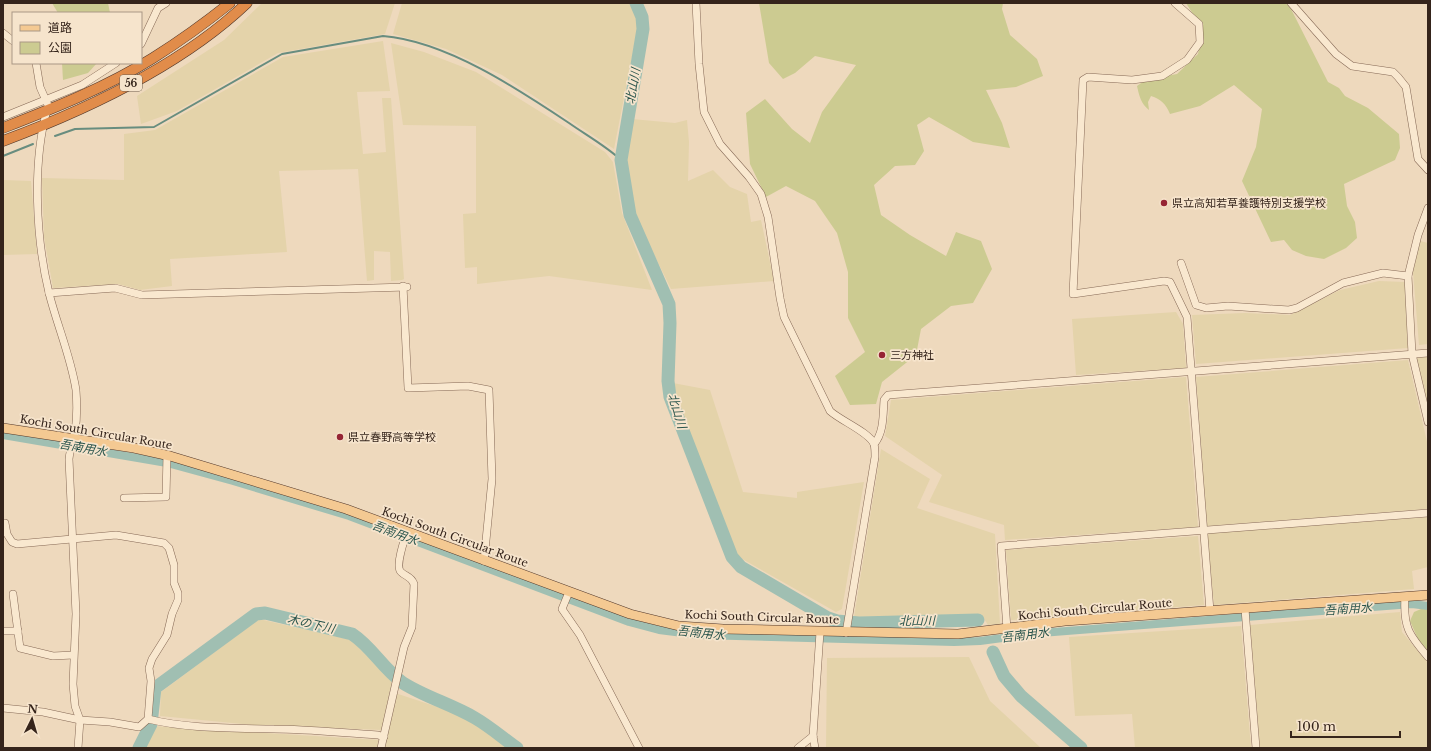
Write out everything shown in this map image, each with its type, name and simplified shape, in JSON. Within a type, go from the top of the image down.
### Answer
[{"type":"highway","name":"56","points":[[3,128],[47,106],[111,81],[152,59],[193,32],[230,3]]},
{"type":"highway","name":"56","points":[[3,141],[42,126],[116,92],[204,38],[247,3]]},
{"type":"main road","name":"Kochi South Circular Route","points":[[3,428],[71,443],[167,455],[346,509],[406,536],[484,561],[567,597],[679,626],[820,636],[846,629],[958,634],[1065,621],[1210,611],[1245,614],[1405,603],[1428,595]]},
{"type":"street","points":[[142,41],[156,5],[166,3]]},
{"type":"street","points":[[696,3],[699,64],[704,112],[720,144],[749,177],[761,194],[768,217],[784,317],[830,411],[839,419],[865,434],[874,444],[875,457],[846,629]]},
{"type":"street","points":[[1174,3],[1198,24],[1200,42],[1187,60],[1162,76],[1132,80],[1088,77],[1083,80],[1073,294],[1164,281],[1170,282],[1187,317],[1210,611]]},
{"type":"street","points":[[1291,3],[1336,54],[1352,66],[1393,72],[1398,77],[1406,87],[1418,159],[1428,170]]},
{"type":"street","points":[[3,33],[12,40]]},
{"type":"street","points":[[36,64],[40,87],[47,106],[40,134],[38,206],[40,242],[49,293],[76,389],[76,419],[71,443],[76,614],[74,655],[76,706],[80,720],[78,748]]},
{"type":"street","points":[[3,118],[47,106],[114,64]]},
{"type":"street","points":[[1428,208],[1418,236],[1408,276],[1412,354],[1428,422]]},
{"type":"street","points":[[1182,263],[1196,305],[1206,308],[1228,306],[1290,310],[1297,308],[1343,282],[1383,273],[1408,276]]},
{"type":"street","points":[[49,293],[115,288],[142,295],[278,292],[405,286],[408,388],[468,386],[489,390],[492,479],[484,561]]},
{"type":"street","points":[[874,444],[879,439],[883,421],[884,400],[888,395],[1192,373],[1428,353]]},
{"type":"street","points":[[124,498],[166,497],[167,455]]},
{"type":"street","points":[[1007,629],[1001,546],[1428,513]]},
{"type":"street","points":[[3,523],[5,523],[7,534],[12,542],[17,544],[116,535],[157,541],[164,543],[169,548],[174,565],[174,583],[178,593],[178,600],[172,614],[167,635],[149,668],[151,681],[151,720]]},
{"type":"street","points":[[382,748],[404,647],[412,626],[414,584],[412,580],[400,572],[399,568],[406,536]]},
{"type":"street","points":[[13,594],[20,648],[52,656],[74,655]]},
{"type":"street","points":[[567,597],[562,609],[580,636],[639,748]]},
{"type":"street","points":[[1405,603],[1405,625],[1428,657]]},
{"type":"street","points":[[1245,614],[1256,748]]},
{"type":"street","points":[[3,631],[18,631]]},
{"type":"street","points":[[815,748],[814,736],[820,636]]},
{"type":"street","points":[[3,708],[43,712],[80,720],[110,722],[139,727],[151,720],[247,729],[291,729],[378,735],[384,737]]},
{"type":"street","points":[[798,748],[814,736]]},
{"type":"shaded area","points":[[262,3],[395,3],[385,34],[278,53],[177,111],[141,124],[137,96],[224,40]]},
{"type":"shaded area","points":[[402,3],[631,3],[637,18],[637,31],[614,149],[502,75],[446,49],[393,34]]},
{"type":"shaded area","points":[[383,41],[390,91],[357,92],[363,154],[386,152],[382,98],[391,98],[404,279],[391,281],[390,252],[374,251],[374,280],[367,281],[358,169],[279,171],[287,252],[170,259],[172,286],[140,290],[118,284],[53,288],[44,237],[42,178],[124,180],[124,134],[155,130],[283,57]]},
{"type":"shaded area","points":[[391,43],[424,52],[476,72],[605,152],[613,162],[622,213],[652,290],[549,276],[477,284],[477,267],[465,268],[463,214],[476,213],[476,126],[403,125]]},
{"type":"shaded area","points":[[632,119],[675,123],[687,120],[689,142],[688,181],[713,170],[730,187],[747,194],[751,222],[761,220],[774,281],[671,289],[634,214],[625,161]]},
{"type":"shaded area","points":[[3,180],[31,181],[37,254],[3,255]]},
{"type":"shaded area","points":[[1420,241],[1428,243],[1428,344],[1419,345],[1413,272]]},
{"type":"shaded area","points":[[1379,281],[1405,282],[1408,348],[1196,364],[1192,315],[1245,313],[1290,315],[1340,290]]},
{"type":"shaded area","points":[[1176,312],[1183,324],[1186,368],[1076,375],[1072,319]]},
{"type":"shaded area","points":[[1428,356],[1428,408],[1416,357]]},
{"type":"shaded area","points":[[1408,360],[1428,446],[1428,509],[1207,526],[1196,377]]},
{"type":"shaded area","points":[[1186,377],[1198,527],[1005,540],[1004,525],[929,502],[942,475],[885,436],[891,400]]},
{"type":"shaded area","points":[[673,383],[710,390],[743,492],[797,498],[797,492],[864,482],[842,609],[836,612],[737,556],[674,398]]},
{"type":"shaded area","points":[[881,449],[930,479],[917,508],[995,534],[1000,624],[988,625],[981,614],[854,617]]},
{"type":"shaded area","points":[[1428,517],[1428,567],[1412,571],[1414,589],[1214,605],[1207,533]]},
{"type":"shaded area","points":[[1198,536],[1204,605],[1011,620],[1006,550]]},
{"type":"shaded area","points":[[1400,612],[1402,632],[1428,663],[1427,748],[1260,748],[1250,625]]},
{"type":"shaded area","points":[[259,619],[351,640],[392,681],[382,730],[253,725],[160,716],[161,692]]},
{"type":"shaded area","points":[[1241,626],[1251,748],[1135,748],[1132,714],[1075,716],[1069,637]]},
{"type":"shaded area","points":[[969,657],[990,701],[1041,748],[826,748],[827,658]]},
{"type":"shaded area","points":[[395,693],[447,710],[477,723],[513,748],[384,748]]},
{"type":"shaded area","points":[[153,726],[379,740],[377,748],[142,748]]},
{"type":"green space","points":[[52,3],[108,3],[110,12],[57,12]]},
{"type":"green space","points":[[759,3],[1003,3],[1002,9],[1010,35],[1037,59],[1043,76],[1016,87],[986,90],[1002,123],[1010,148],[973,142],[929,117],[917,125],[924,151],[915,165],[895,166],[874,185],[881,215],[910,235],[946,256],[956,232],[981,241],[992,269],[973,303],[951,306],[921,329],[916,355],[882,382],[876,404],[850,405],[835,376],[865,352],[848,318],[848,272],[837,233],[815,201],[786,186],[766,197],[750,164],[746,113],[765,99],[792,129],[810,143],[822,112],[856,65],[815,56],[795,73],[783,79],[769,63]]},
{"type":"green space","points":[[1186,3],[1286,3],[1291,9],[1328,82],[1339,88],[1345,96],[1368,108],[1399,134],[1400,148],[1395,160],[1344,184],[1347,206],[1355,222],[1357,238],[1346,248],[1324,259],[1306,256],[1292,250],[1284,240],[1271,242],[1242,181],[1256,147],[1262,109],[1234,85],[1200,106],[1170,114],[1163,102],[1151,96],[1148,102],[1149,110],[1142,102],[1137,86],[1145,80],[1177,74],[1198,54],[1203,30]]},
{"type":"green space","points":[[62,64],[96,64],[88,73],[63,80]]},
{"type":"green space","points":[[1428,606],[1428,654],[1421,646],[1410,621],[1414,612]]},
{"type":"waterway","name":"北山川","points":[[636,3],[642,17],[643,29],[621,160],[630,215],[669,304],[670,323],[668,381],[670,397],[732,557],[741,567],[828,618],[837,621],[859,623],[978,620]]},
{"type":"waterway","points":[[55,136],[75,129],[154,127],[282,54],[383,36],[407,40],[431,47],[480,69],[549,110],[602,145],[621,160]]},
{"type":"waterway","points":[[3,156],[33,144]]},
{"type":"waterway","name":"吾南用水","points":[[3,435],[167,463],[233,481],[349,516],[629,622],[659,630],[699,635],[954,642],[980,641],[1041,633],[1412,604],[1428,606]]},
{"type":"waterway","name":"木の下川","points":[[139,748],[151,724],[155,688],[256,614],[265,613],[352,634],[366,645],[389,671],[403,683],[475,718],[517,748]]},
{"type":"waterway","name":"北山川","points":[[993,652],[1004,676],[1021,696],[1081,748]]},
{"type":"place","name":"県立高知若草養護特別支援学校","points":[[1164,203]]},
{"type":"place","name":"三方神社","points":[[882,355]]},
{"type":"place","name":"県立春野高等学校","points":[[340,437]]}]
